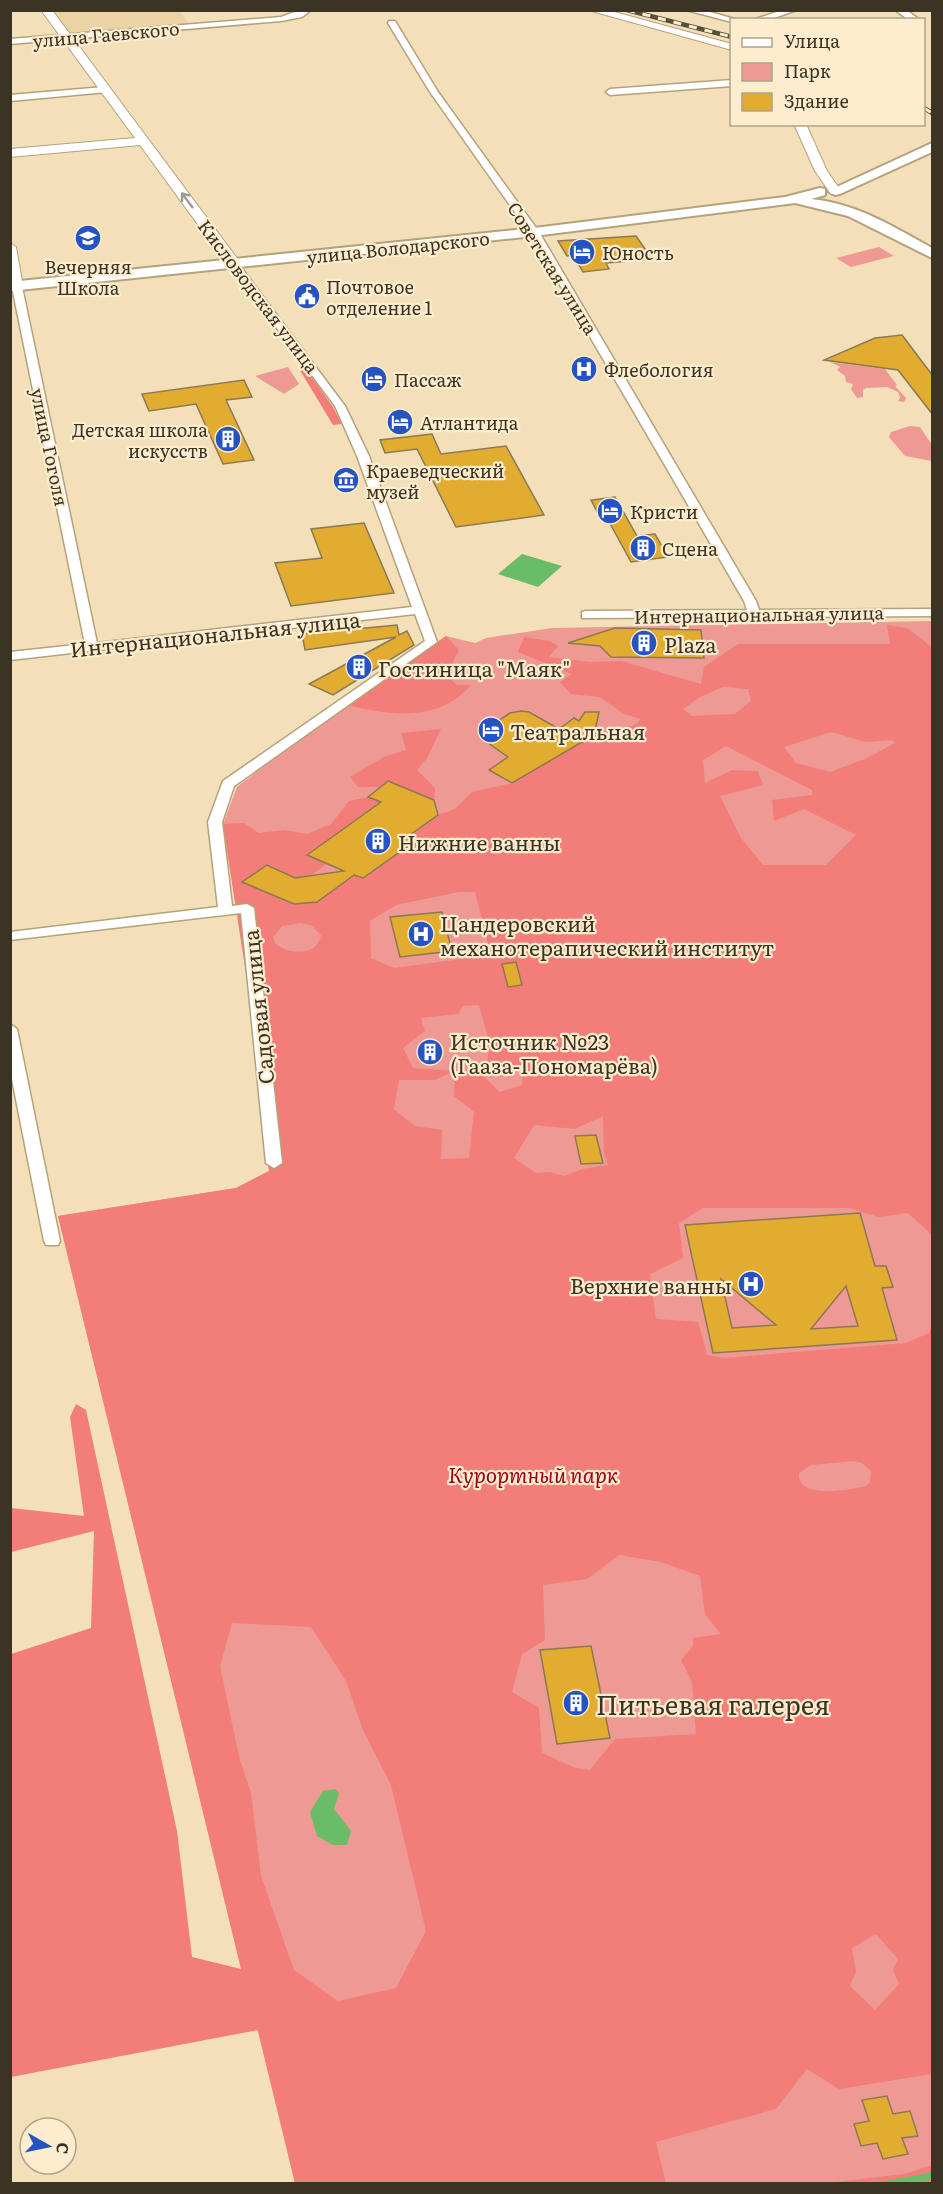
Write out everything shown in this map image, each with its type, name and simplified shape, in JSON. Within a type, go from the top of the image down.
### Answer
[{"type":"main road","points":[[822,197],[841,194],[933,147]]},
{"type":"main road","points":[[841,194],[856,213]]},
{"type":"main road","name":"улица Володарского","points":[[14,287],[534,232],[822,197]]},
{"type":"main road","points":[[822,197],[933,254]]},
{"type":"street","name":"Кисловодская улица","points":[[46,10],[65,39],[340,406],[365,460],[432,642],[228,784],[215,822],[225,909]]},
{"type":"street","name":"улица Гаевского","points":[[10,42],[281,19],[299,15],[307,10]]},
{"type":"street","points":[[593,10],[730,46]]},
{"type":"street","points":[[690,10],[730,19]]},
{"type":"street","points":[[764,18],[793,10]]},
{"type":"street","points":[[899,10],[913,18]]},
{"type":"street","name":"Советская улица","points":[[392,23],[434,92],[534,232],[750,601],[754,614]]},
{"type":"street","points":[[610,92],[730,83]]},
{"type":"street","points":[[10,98],[104,90]]},
{"type":"street","points":[[801,126],[820,171],[822,197]]},
{"type":"street","points":[[10,153],[142,141]]},
{"type":"street","points":[[820,171],[841,194]]},
{"type":"street","name":"улица Гоголя","points":[[10,248],[14,287],[92,646]]},
{"type":"street","name":"Интернациональная улица","points":[[10,656],[419,610]]},
{"type":"street","name":"Интернациональная улица","points":[[586,615],[933,613]]},
{"type":"street","name":"Садовая улица","points":[[10,936],[247,908],[274,1163]]},
{"type":"street","points":[[10,1029],[52,1241]]},
{"type":"shaded area","points":[[52,11],[179,11],[189,24],[70,35]]},
{"type":"shaded area","points":[[522,554],[562,566],[538,587],[498,574]]},
{"type":"shaded area","points":[[335,1789],[339,1793],[334,1809],[351,1831],[347,1845],[333,1845],[317,1836],[310,1812],[323,1791]]},
{"type":"green space","points":[[879,247],[894,256],[851,267],[836,258]]},
{"type":"green space","points":[[830,362],[885,369],[897,385],[895,386],[906,398],[904,402],[898,401],[900,397],[898,392],[887,387],[866,388],[863,390],[863,397],[857,398],[851,389],[853,384],[846,382],[845,376],[837,370],[840,367]]},
{"type":"green space","points":[[304,366],[342,424],[333,425],[298,367]]},
{"type":"green space","points":[[288,367],[299,384],[284,394],[255,376]]},
{"type":"green space","points":[[910,426],[920,427],[932,445],[932,461],[905,456],[889,437],[891,432]]},
{"type":"green space","name":"Курортный парк","points":[[932,621],[932,2183],[295,2183],[58,1216],[236,1188],[269,1171],[246,973],[223,824],[237,787],[304,735],[446,636],[475,643],[486,638],[552,628]]},
{"type":"green space","name":"Курортный парк","points":[[887,625],[907,628],[932,647],[932,1235],[908,1213],[879,1217],[849,1208],[703,1208],[679,1223],[683,1258],[650,1274],[656,1319],[698,1322],[707,1355],[723,1358],[906,1343],[929,1333],[932,1326],[932,2074],[839,2089],[807,2069],[776,2109],[656,2142],[666,2184],[295,2183],[258,2030],[11,2077],[11,1654],[91,1628],[94,1531],[11,1552],[11,1508],[84,1516],[70,1417],[76,1404],[86,1410],[177,1831],[192,1957],[241,1969],[58,1216],[236,1188],[269,1171],[246,973],[223,824],[244,823],[259,833],[284,830],[307,834],[331,824],[349,801],[368,797],[381,802],[348,827],[340,850],[323,843],[308,854],[327,864],[310,876],[243,882],[294,904],[317,902],[354,875],[363,878],[410,844],[403,840],[438,815],[455,809],[472,792],[512,783],[600,731],[633,726],[641,719],[624,714],[600,697],[571,694],[560,682],[572,674],[518,652],[524,637],[549,641],[558,646],[549,657],[590,662],[621,661],[701,684],[704,667],[738,644],[890,644]],"holes":[[[723,687],[748,689],[751,701],[735,714],[692,716],[683,709],[700,697]],[[831,732],[866,742],[892,740],[895,743],[865,759],[830,772],[796,763],[784,747]],[[726,746],[812,790],[812,795],[772,800],[774,821],[804,809],[856,835],[826,865],[763,865],[741,838],[720,796],[763,785],[758,771],[732,770],[705,783],[703,760]],[[459,892],[475,892],[491,955],[394,968],[371,958],[370,921],[396,905]],[[301,923],[311,925],[321,935],[314,947],[301,952],[280,947],[275,943],[273,937],[282,926]],[[479,1005],[489,1041],[487,1069],[523,1065],[522,1085],[500,1092],[477,1070],[455,1078],[454,1096],[474,1112],[469,1158],[441,1159],[442,1130],[415,1126],[394,1109],[399,1080],[435,1080],[454,1071],[413,1068],[403,1048],[425,1031],[421,1018],[458,1014],[463,1006]],[[603,1116],[604,1152],[608,1165],[582,1169],[564,1176],[550,1172],[536,1173],[514,1158],[534,1125],[575,1129]],[[854,1461],[862,1463],[871,1471],[870,1482],[866,1486],[837,1491],[815,1490],[806,1487],[800,1481],[799,1473],[811,1465]],[[619,1555],[661,1562],[700,1576],[705,1614],[721,1634],[693,1638],[693,1646],[681,1660],[692,1682],[696,1734],[615,1739],[590,1770],[573,1767],[542,1753],[539,1708],[512,1692],[522,1654],[545,1640],[543,1585],[587,1579]],[[232,1623],[311,1627],[346,1681],[363,1730],[391,1785],[426,1931],[396,1988],[338,2001],[294,1970],[261,1876],[251,1793],[239,1757],[220,1666]],[[876,1934],[898,1959],[893,1970],[899,1984],[875,2010],[850,1986],[856,1972],[852,1948]]]},
{"type":"green space","points":[[446,636],[459,650],[446,675],[457,685],[471,685],[458,697],[444,705],[414,713],[381,712],[348,705]]},
{"type":"green space","points":[[441,729],[427,758],[417,770],[435,788],[434,800],[389,781],[380,787],[358,787],[350,777],[384,757],[406,750],[401,733]]},
{"type":"green space","points":[[932,2165],[932,2183],[827,2183],[904,2174]]},
{"type":"building","name":"Юность","points":[[636,236],[652,259],[606,263],[609,269],[583,272],[573,255],[567,256],[558,241]]},
{"type":"building","points":[[902,335],[933,376],[933,415],[898,370],[824,360],[875,338]]},
{"type":"building","name":"Детская школа искусств","points":[[244,380],[252,397],[226,400],[254,460],[223,464],[196,404],[149,411],[142,394]]},
{"type":"building","points":[[432,434],[441,454],[506,446],[544,515],[456,527],[417,449],[385,453],[380,440]]},
{"type":"building","points":[[615,497],[637,536],[655,534],[668,557],[631,562],[607,518],[601,519],[591,500]]},
{"type":"building","points":[[364,523],[394,593],[291,606],[275,563],[322,558],[311,529]]},
{"type":"building","name":"Гостиница \"Маяк\"","points":[[397,625],[399,635],[407,631],[414,645],[333,695],[309,684],[396,637],[305,650],[302,634]]},
{"type":"building","name":"Plaza","points":[[615,628],[701,630],[704,658],[611,657],[600,646],[568,643]]},
{"type":"building","points":[[529,712],[559,729],[574,718],[579,721],[585,712],[599,712],[594,735],[512,783],[489,770],[508,757],[484,740],[483,731],[510,713]]},
{"type":"building","name":"Нижние ванны","points":[[388,781],[434,800],[438,815],[403,840],[411,844],[363,878],[354,875],[317,902],[294,904],[242,882],[267,865],[295,878],[344,871],[307,855],[381,802],[368,797]]},
{"type":"building","name":"Цандеровский механотерапический институт","points":[[442,912],[452,951],[400,957],[390,917]]},
{"type":"building","points":[[516,962],[522,985],[508,987],[502,964]]},
{"type":"building","points":[[596,1135],[603,1163],[581,1164],[575,1136]]},
{"type":"building","name":"Верхние ванны","points":[[860,1213],[875,1266],[886,1266],[893,1287],[882,1288],[897,1340],[713,1353],[685,1225]],"holes":[[[721,1279],[776,1325],[732,1328]],[[846,1286],[858,1326],[811,1329]]]},
{"type":"building","name":"Питьевая галерея","points":[[591,1646],[610,1738],[557,1744],[540,1650]]},
{"type":"building","points":[[887,2096],[893,2114],[910,2111],[918,2136],[902,2138],[908,2154],[883,2159],[877,2143],[861,2146],[854,2124],[869,2121],[862,2100]]},
{"type":"waterway","points":[[888,2184],[932,2176]]},
{"type":"railway","points":[[627,10],[730,36]]},
{"type":"railway","points":[[925,109],[932,113]]},
{"type":"place","name":"Вечерняя Школа","points":[[88,238]]},
{"type":"place","name":"Юность","points":[[582,252]]},
{"type":"place","name":"Почтовое отделение 1","points":[[307,296]]},
{"type":"place","name":"Флебология","points":[[584,369]]},
{"type":"place","name":"Пассаж","points":[[374,379]]},
{"type":"place","name":"Атлантида","points":[[400,422]]},
{"type":"place","name":"Детская школа искусств","points":[[228,439]]},
{"type":"place","name":"Краеведческий музей","points":[[346,480]]},
{"type":"place","name":"Кристи","points":[[610,511]]},
{"type":"place","name":"Сцена","points":[[643,548]]},
{"type":"place","name":"Plaza","points":[[644,643]]},
{"type":"place","name":"Гостиница \"Маяк\"","points":[[359,667]]},
{"type":"place","name":"Театральная","points":[[491,730]]},
{"type":"place","name":"Нижние ванны","points":[[378,841]]},
{"type":"place","name":"Цандеровский механотерапический институт","points":[[421,934]]},
{"type":"place","name":"Источник №23 (Гааза-Пономарёва)","points":[[430,1052]]},
{"type":"place","name":"Верхние ванны","points":[[751,1284]]},
{"type":"place","name":"Питьевая галерея","points":[[576,1703]]}]
